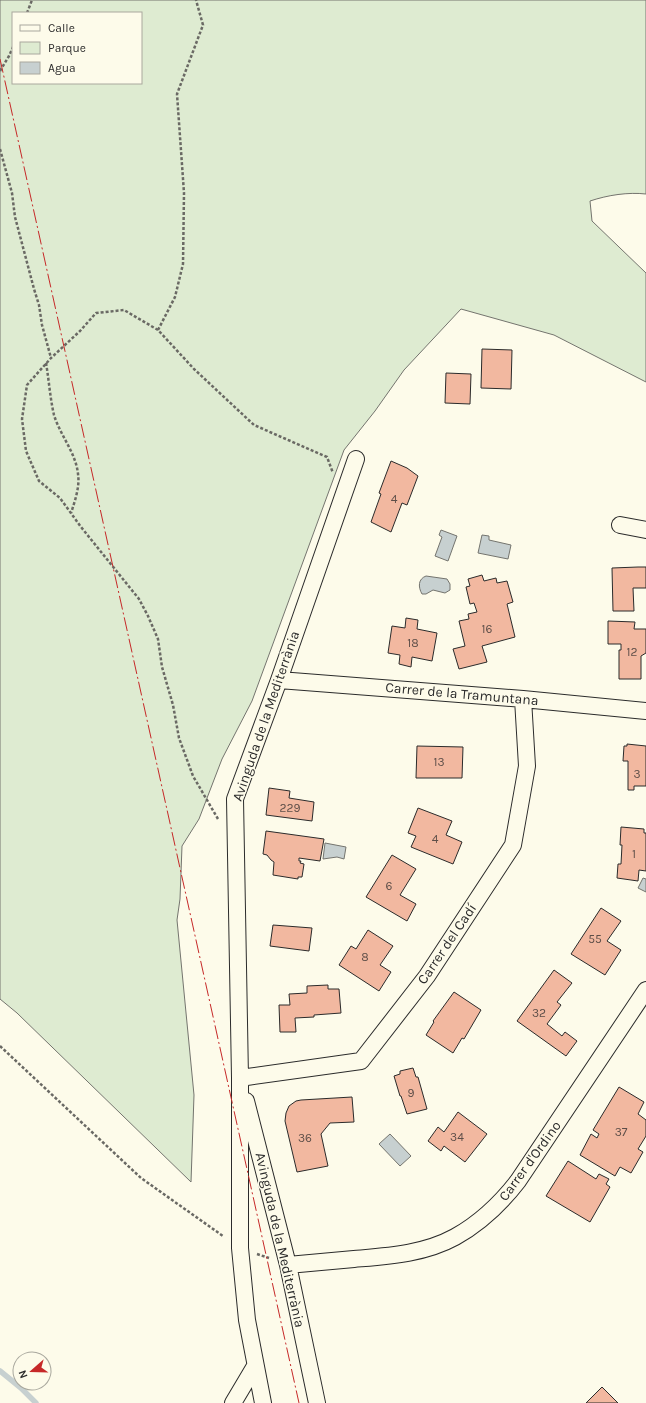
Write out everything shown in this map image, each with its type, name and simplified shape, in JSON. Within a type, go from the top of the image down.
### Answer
[{"type":"street","name":"Avinguda de la Mediterrània","points":[[263,1403],[246,1320],[240,1248],[240,1078],[235,799],[279,680],[356,459]]},
{"type":"street","points":[[620,525],[646,530]]},
{"type":"street","name":"Carrer de la Tramuntana","points":[[279,680],[523,698],[646,712]]},
{"type":"street","name":"Carrer del Cadí","points":[[240,1078],[361,1061],[427,976],[513,845],[527,766],[523,698]]},
{"type":"street","name":"Carrer d'Ordino","points":[[288,1265],[377,1257],[422,1250],[454,1237],[476,1222],[503,1200],[518,1181],[644,996]]},
{"type":"street","name":"Avinguda de la Mediterrània","points":[[240,1078],[288,1265],[317,1403]]},
{"type":"street","points":[[233,1403],[255,1366]]},
{"type":"path","points":[[27,12],[32,0]]},
{"type":"path","points":[[158,330],[175,297],[183,264],[184,193],[178,94],[203,25],[196,0]]},
{"type":"path","points":[[0,71],[12,49]]},
{"type":"path","points":[[0,149],[12,193],[15,216],[39,305],[42,325],[51,358]]},
{"type":"path","points":[[220,822],[193,776],[179,738],[173,705],[162,667],[158,638],[139,599],[60,498],[39,481],[26,451],[22,419],[27,385],[46,363],[80,331],[96,313],[124,310],[158,330],[194,370],[254,425],[327,457],[342,498]]},
{"type":"path","points":[[46,363],[54,414],[59,430],[76,464],[79,475],[71,514]]},
{"type":"path","points":[[0,1046],[141,1178],[240,1248],[288,1265]]},
{"type":"green space","points":[[0,0],[646,0],[646,194],[618,194],[590,201],[592,221],[646,273],[646,382],[554,335],[461,309],[404,370],[375,411],[344,450],[252,701],[222,759],[199,819],[182,846],[180,899],[177,920],[194,1095],[191,1182],[17,1013],[0,999]]},
{"type":"water","points":[[441,530],[457,536],[448,561],[435,556],[442,537],[439,535]]},
{"type":"water","points":[[482,535],[489,536],[489,540],[511,545],[508,559],[478,553]]},
{"type":"water","points":[[426,576],[447,579],[450,584],[450,590],[445,593],[433,590],[426,594],[422,594],[420,589],[420,581]]},
{"type":"water","points":[[325,843],[346,847],[344,859],[337,857],[323,859]]},
{"type":"water","points":[[643,878],[646,879],[646,892],[638,888]]},
{"type":"water","points":[[390,1134],[411,1156],[400,1166],[379,1144]]},
{"type":"building","points":[[482,349],[512,350],[511,389],[481,388]]},
{"type":"building","points":[[446,373],[471,374],[470,404],[445,403]]},
{"type":"building","points":[[391,461],[407,468],[418,476],[407,505],[402,503],[391,532],[371,522],[381,494],[379,493]]},
{"type":"building","points":[[646,567],[646,588],[633,588],[634,611],[613,611],[612,568]]},
{"type":"building","points":[[482,575],[484,581],[496,578],[497,583],[507,581],[513,602],[507,604],[515,637],[482,646],[487,662],[459,669],[453,649],[465,646],[459,621],[469,619],[468,614],[477,612],[474,603],[470,604],[466,587],[470,586],[468,579]]},
{"type":"building","points":[[406,618],[418,620],[417,629],[437,633],[432,661],[412,657],[411,667],[399,664],[400,655],[388,653],[392,626],[405,628]]},
{"type":"building","points":[[608,621],[635,622],[634,629],[646,629],[646,653],[641,656],[641,679],[619,679],[619,650],[621,650],[621,644],[608,644]]},
{"type":"building","points":[[627,744],[646,746],[646,786],[634,786],[634,790],[628,790],[628,761],[623,761],[624,746],[627,746]]},
{"type":"building","points":[[417,746],[463,747],[462,778],[416,778]]},
{"type":"building","points":[[269,788],[290,791],[289,798],[314,802],[312,821],[266,815]]},
{"type":"building","points":[[418,808],[452,821],[446,835],[462,842],[453,864],[411,847],[416,836],[408,833]]},
{"type":"building","points":[[621,827],[644,829],[644,833],[646,833],[646,871],[639,870],[638,881],[617,878],[618,864],[621,864]]},
{"type":"building","points":[[266,831],[324,839],[320,861],[299,858],[299,861],[301,861],[300,863],[304,864],[302,877],[298,877],[298,879],[273,875],[274,862],[267,855],[263,854]]},
{"type":"building","points":[[392,855],[416,869],[400,895],[416,904],[407,921],[366,897]]},
{"type":"building","points":[[601,908],[621,921],[607,941],[621,950],[605,975],[571,954]]},
{"type":"building","points":[[273,925],[312,928],[309,951],[270,946]]},
{"type":"building","points":[[368,930],[393,946],[380,965],[391,972],[379,991],[339,965],[351,946],[356,949]]},
{"type":"building","points":[[554,970],[572,983],[557,1002],[561,1005],[547,1024],[562,1036],[565,1032],[577,1041],[566,1056],[517,1021]]},
{"type":"building","points":[[328,985],[328,989],[339,989],[341,1013],[295,1018],[296,1032],[280,1032],[279,1005],[290,1005],[289,994],[307,993],[307,986]]},
{"type":"building","points":[[454,992],[481,1010],[464,1039],[462,1038],[453,1053],[426,1035],[434,1022],[433,1021]]},
{"type":"building","points":[[413,1068],[416,1077],[418,1077],[427,1109],[407,1114],[394,1076],[400,1074],[400,1071]]},
{"type":"building","points":[[619,1087],[644,1102],[638,1114],[646,1120],[646,1136],[638,1149],[643,1152],[631,1173],[620,1167],[615,1176],[580,1155],[591,1134],[597,1138],[599,1134],[593,1130]]},
{"type":"building","points":[[352,1097],[354,1122],[330,1123],[321,1134],[328,1166],[297,1172],[285,1121],[289,1106],[296,1101],[301,1100]]},
{"type":"building","points":[[458,1112],[487,1134],[465,1162],[444,1146],[441,1151],[428,1141],[438,1127],[444,1132]]},
{"type":"building","points":[[568,1161],[596,1179],[599,1174],[609,1179],[606,1184],[610,1187],[590,1222],[546,1196]]},
{"type":"building","points":[[602,1387],[618,1403],[586,1403]]},
{"type":"waterway","points":[[0,1371],[21,1388],[36,1403]]},
{"type":"power","points":[[0,59],[299,1403]]}]
